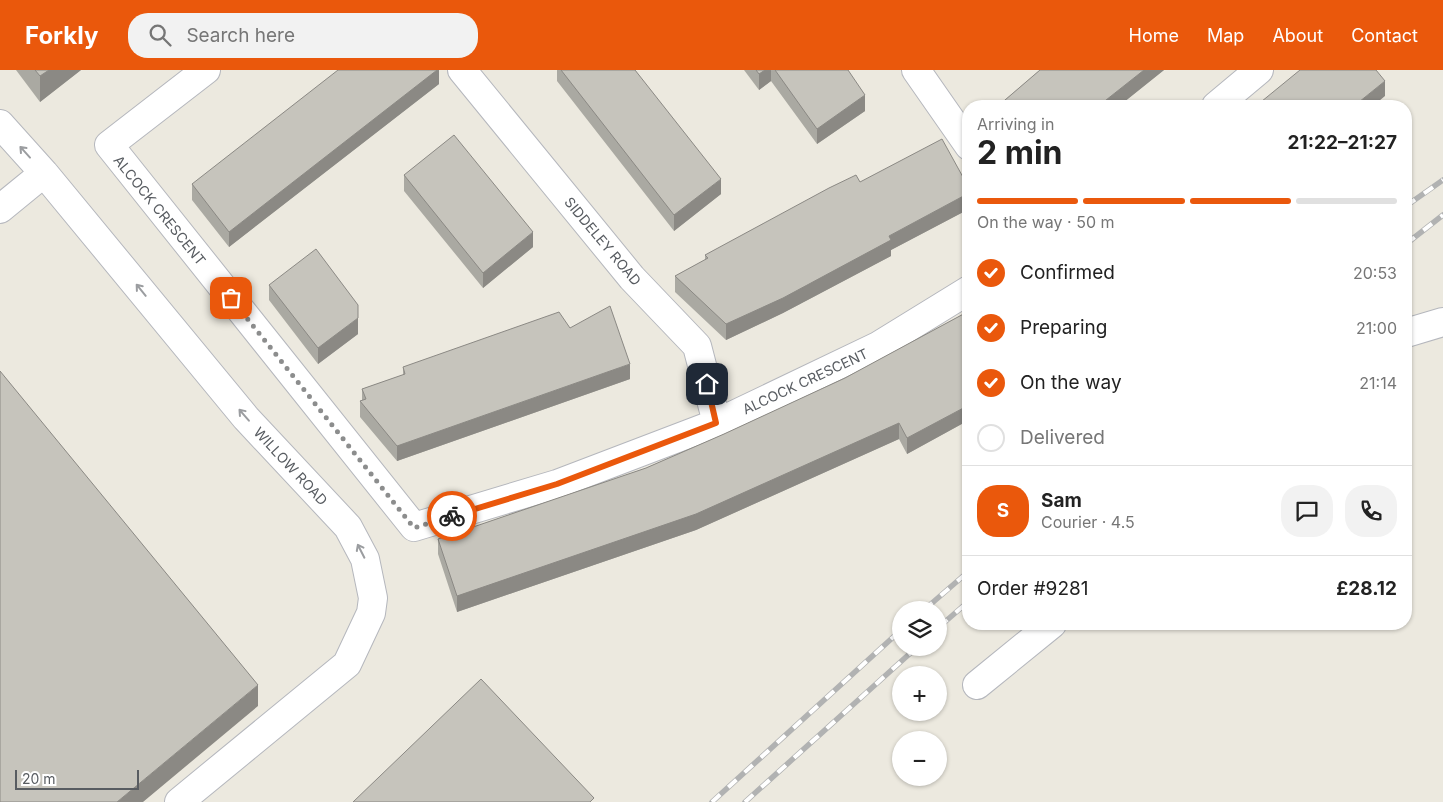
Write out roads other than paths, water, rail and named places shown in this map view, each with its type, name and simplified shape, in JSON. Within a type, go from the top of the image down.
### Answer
[{"type":"street","name":"ALCOCK CRESCENT","points":[[206,70],[108,145],[414,528],[557,484],[716,423],[878,346],[962,294]]},
{"type":"street","name":"SIDDELEY ROAD","points":[[462,70],[632,278],[697,346],[716,423]]},
{"type":"street","points":[[916,70],[962,136]]},
{"type":"street","points":[[1223,100],[1259,70]]},
{"type":"street","name":"WILLOW ROAD","points":[[0,124],[44,173],[246,418],[348,527],[365,559],[373,598],[371,613],[347,664],[180,802]]},
{"type":"street","points":[[0,209],[44,173]]},
{"type":"street","points":[[1412,332],[1443,322]]},
{"type":"street","points":[[977,685],[1045,630]]},
{"type":"railway","points":[[1412,202],[1443,180]]},
{"type":"railway","points":[[1412,239],[1443,215]]},
{"type":"railway","points":[[934,601],[962,577]]},
{"type":"railway","points":[[947,620],[962,607]]},
{"type":"railway","points":[[712,802],[892,638]]},
{"type":"railway","points":[[745,802],[907,656]]}]
